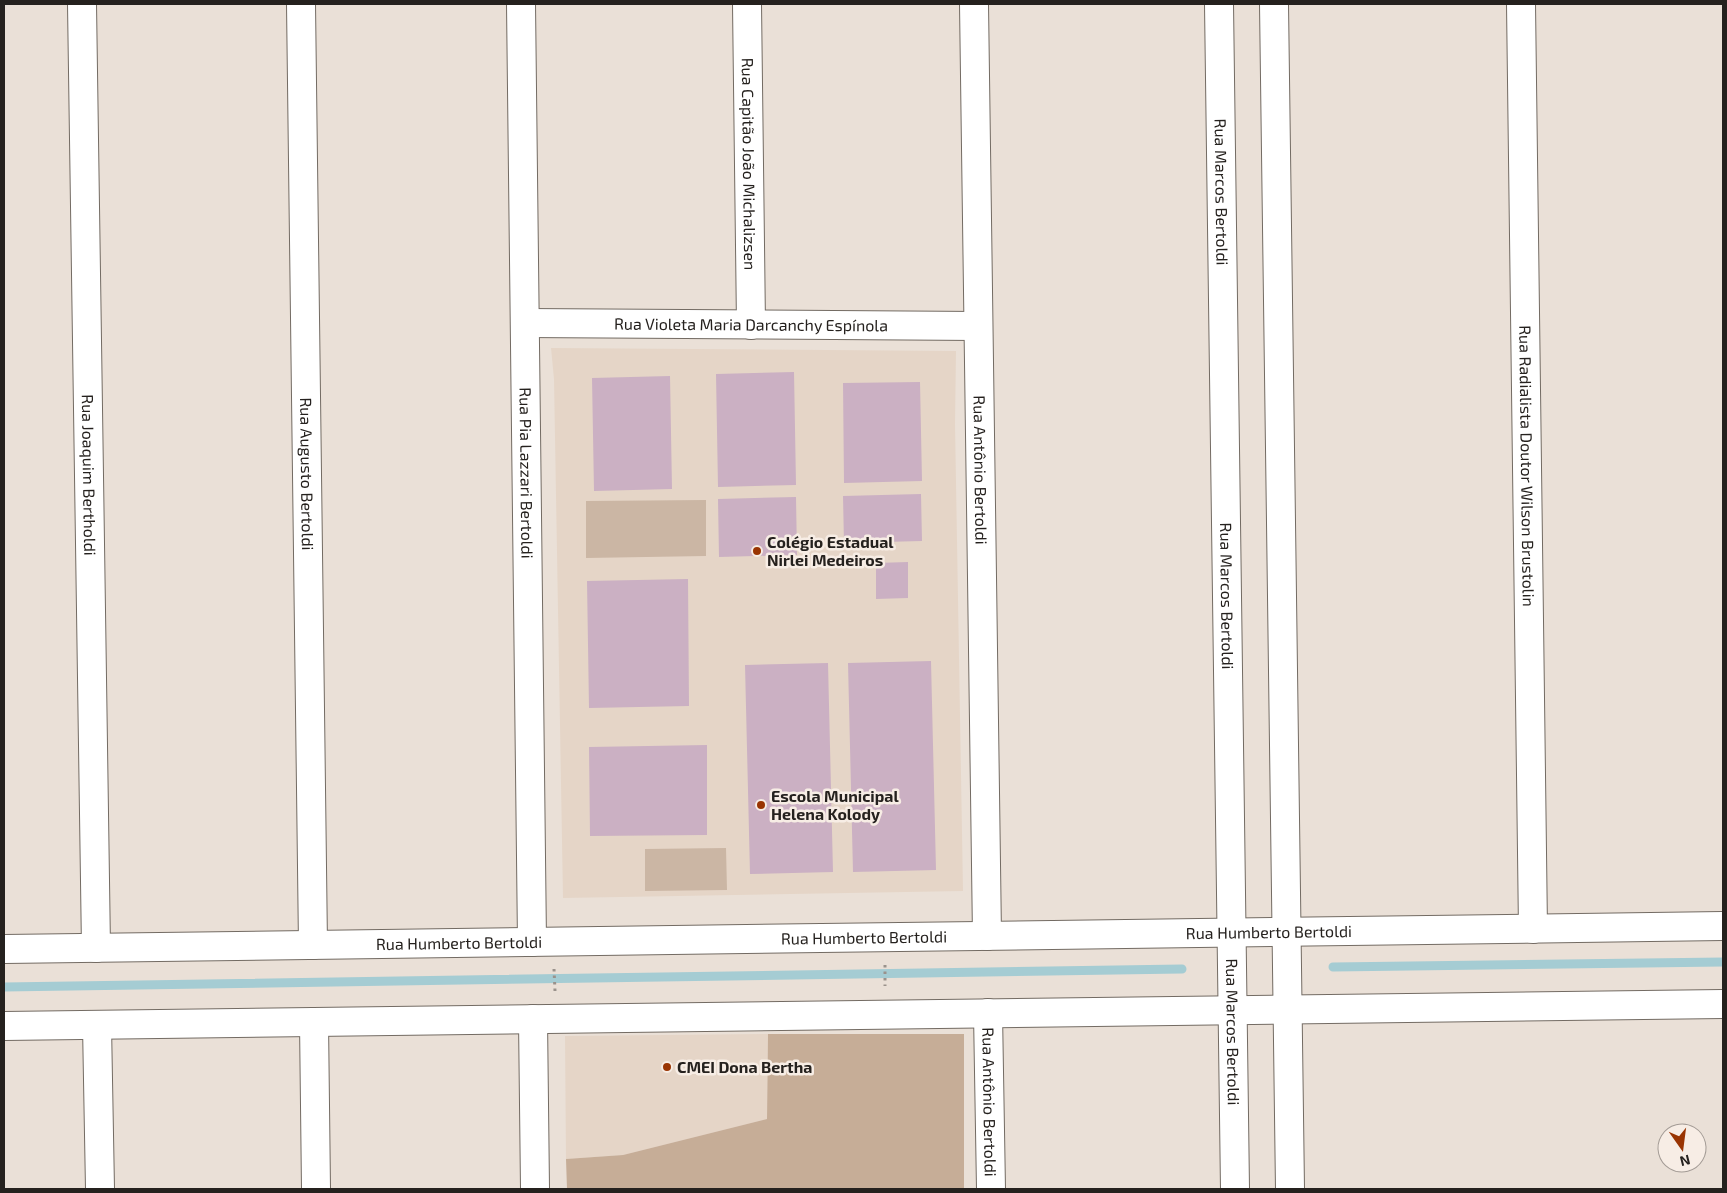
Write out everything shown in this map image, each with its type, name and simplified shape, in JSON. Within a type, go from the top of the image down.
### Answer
[{"type":"street","name":"Rua Joaquim Bertholdi","points":[[82,4],[96,948]]},
{"type":"street","name":"Rua Augusto Bertoldi","points":[[301,4],[313,945]]},
{"type":"street","name":"Rua Pia Lazzari Bertoldi","points":[[521,4],[525,323],[543,942]]},
{"type":"street","name":"Rua Capitão João Michalizsen","points":[[747,4],[751,325]]},
{"type":"street","name":"Rua Antônio Bertoldi","points":[[974,4],[987,936]]},
{"type":"street","name":"Rua Marcos Bertoldi","points":[[1219,4],[1235,1189]]},
{"type":"street","points":[[1274,4],[1290,1189]]},
{"type":"street","name":"Rua Radialista Doutor Wilson Brustolin","points":[[1521,4],[1532,929]]},
{"type":"street","name":"Rua Violeta Maria Darcanchy Espínola","points":[[525,323],[978,326]]},
{"type":"street","name":"Rua Humberto Bertoldi","points":[[4,949],[1723,926]]},
{"type":"street","points":[[4,1026],[1723,1004]]},
{"type":"street","name":"Rua Antônio Bertoldi","points":[[988,1013],[990,1189]]},
{"type":"street","points":[[535,1189],[544,1019]]},
{"type":"street","points":[[314,1022],[316,1189]]},
{"type":"street","points":[[97,1025],[100,1189]]},
{"type":"path","points":[[884,937],[886,1015]]},
{"type":"path","points":[[543,942],[544,1019]]},
{"type":"shaded area","points":[[551,348],[956,351],[955,424],[963,891],[563,898],[554,379]]},
{"type":"shaded area","points":[[706,500],[706,556],[586,558],[586,501]]},
{"type":"shaded area","points":[[726,848],[727,890],[645,891],[645,849]]},
{"type":"shaded area","name":"CMEI Dona Bertha","points":[[768,1034],[767,1119],[623,1155],[566,1159],[565,1036]]},
{"type":"shaded area","points":[[768,1034],[964,1034],[964,1189],[567,1189],[566,1159],[623,1155],[767,1119]]},
{"type":"building","points":[[794,372],[796,485],[718,487],[716,374]]},
{"type":"building","points":[[670,376],[672,489],[594,491],[592,378]]},
{"type":"building","points":[[920,382],[922,481],[844,483],[843,383]]},
{"type":"building","points":[[921,494],[922,541],[844,543],[843,496]]},
{"type":"building","points":[[796,497],[797,555],[719,557],[718,499]]},
{"type":"building","points":[[908,562],[908,598],[876,599],[876,563]]},
{"type":"building","points":[[688,579],[689,706],[589,708],[587,581]]},
{"type":"building","points":[[931,661],[936,870],[853,872],[848,663]]},
{"type":"building","points":[[828,663],[833,872],[750,874],[745,665]]},
{"type":"building","points":[[707,745],[707,835],[590,836],[589,747]]},
{"type":"waterway","points":[[1333,967],[1723,962]]},
{"type":"waterway","points":[[4,987],[1182,969]]},
{"type":"place","name":"Colégio Estadual Nirlei Medeiros","points":[[757,551]]},
{"type":"place","name":"Escola Municipal Helena Kolody","points":[[761,805]]},
{"type":"place","name":"CMEI Dona Bertha","points":[[667,1067]]}]
